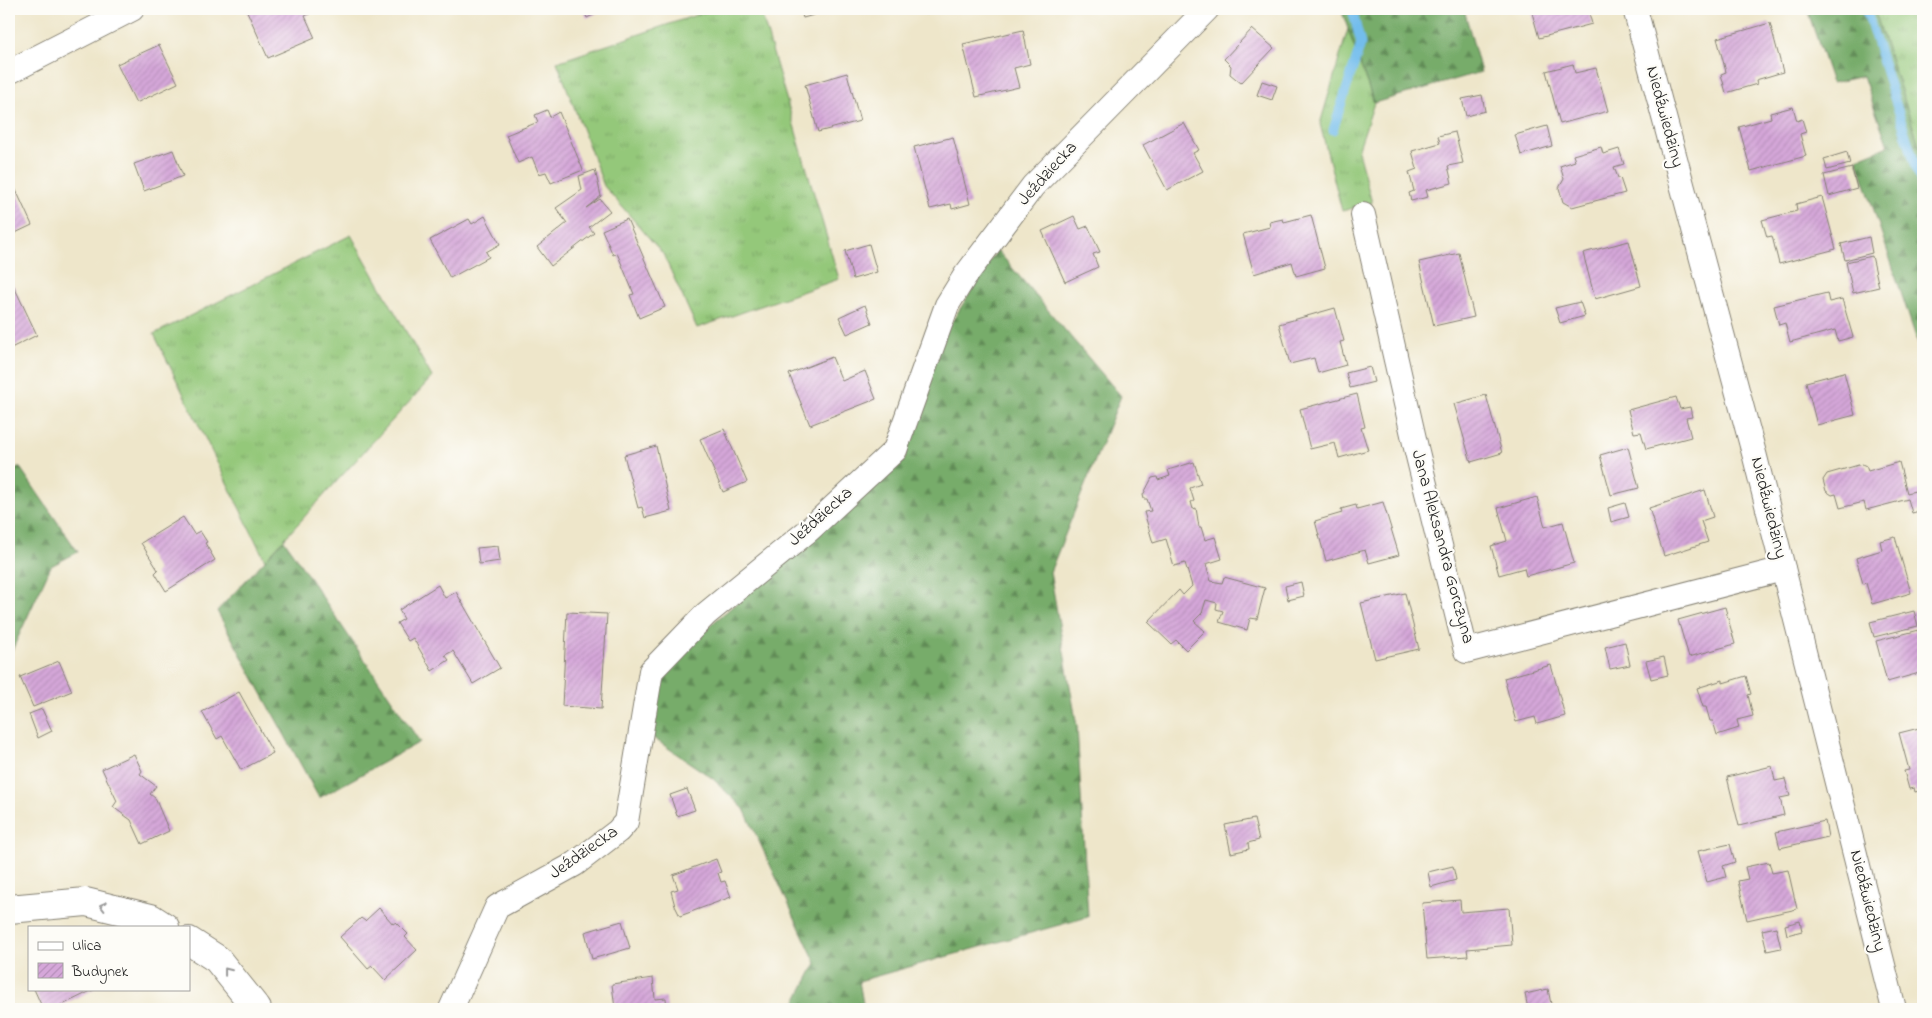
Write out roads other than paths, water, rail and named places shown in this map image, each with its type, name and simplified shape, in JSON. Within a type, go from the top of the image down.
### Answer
[{"type":"street","points":[[9,72],[132,9]]},
{"type":"street","name":"Jeździecka","points":[[450,1009],[497,907],[574,864],[618,831],[626,822],[651,671],[706,614],[809,530],[895,450],[947,305],[965,276],[1034,186],[1208,9]]},
{"type":"street","name":"Niedźwiedziny","points":[[1636,9],[1753,449],[1894,1009]]},
{"type":"street","name":"Jana Aleksandra Gorczyna","points":[[1363,215],[1417,452],[1466,651],[1783,570]]},
{"type":"street","points":[[9,909],[86,902],[151,918],[163,926]]},
{"type":"street","points":[[190,942],[218,959],[257,1009]]},
{"type":"waterway","points":[[1333,130],[1361,44],[1352,9]]},
{"type":"waterway","points":[[1866,9],[1923,189]]}]
